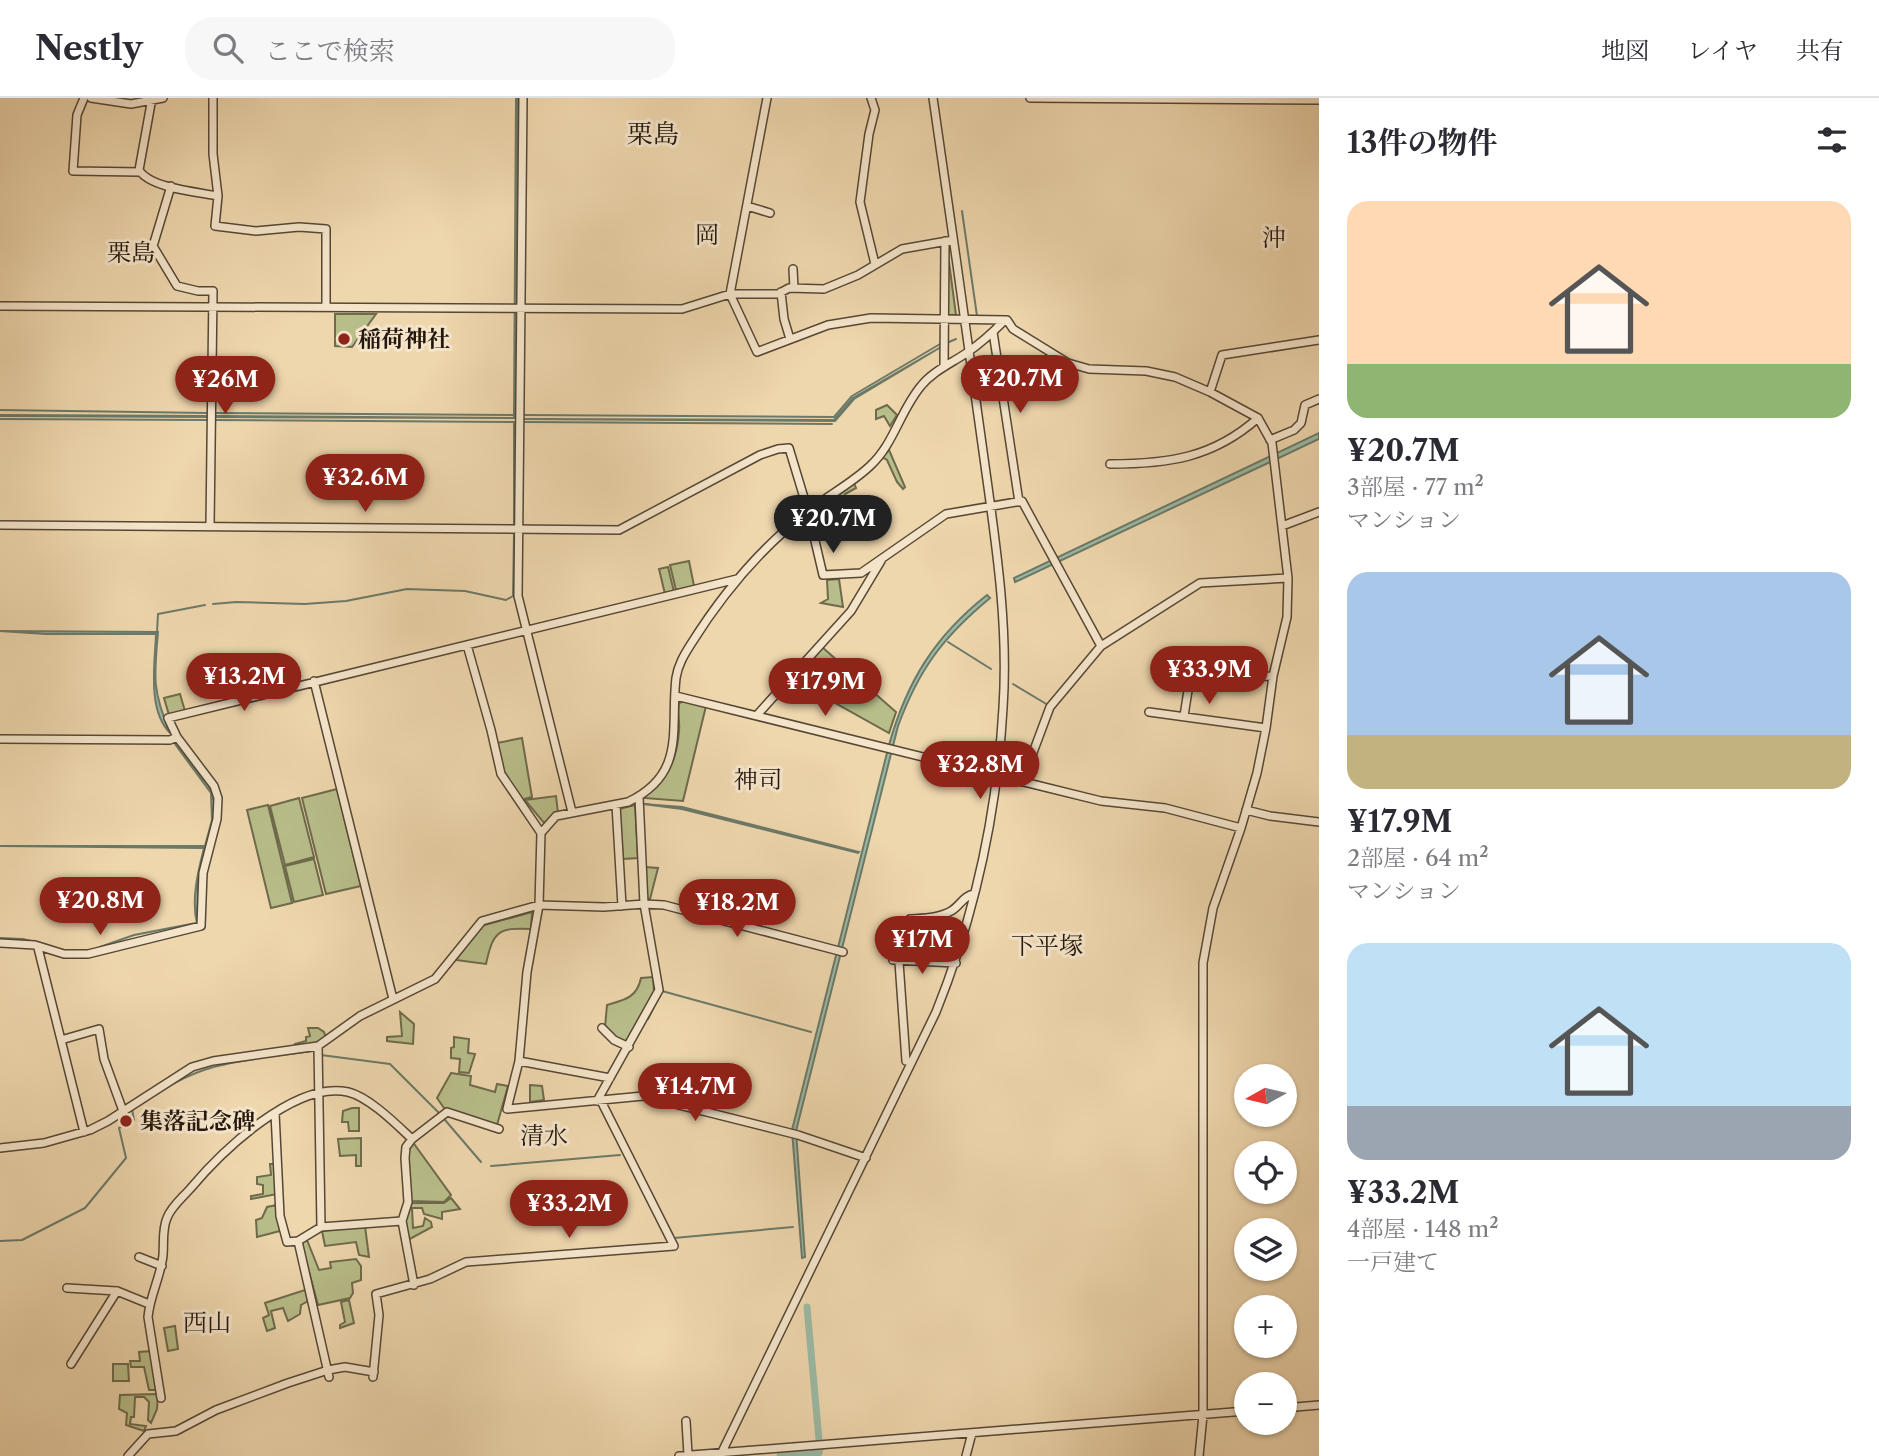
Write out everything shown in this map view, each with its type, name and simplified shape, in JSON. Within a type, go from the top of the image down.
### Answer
[{"type":"street","points":[[84,98],[76,115],[73,171],[141,172],[152,182],[218,196]]},
{"type":"street","points":[[92,98],[131,104],[163,98]]},
{"type":"street","points":[[213,98],[213,154],[218,196],[215,226],[256,231],[299,227],[326,229],[326,307]]},
{"type":"street","points":[[523,98],[517,308],[519,596],[572,812]]},
{"type":"street","points":[[767,98],[730,295],[757,352],[828,325],[871,318],[1007,320],[1013,329],[1068,363],[1089,369],[1146,371],[1175,377],[1210,392],[1258,418],[1270,440],[1289,578],[1287,617],[1272,676],[1257,773],[1213,908],[1203,963],[1203,1415],[1199,1456]]},
{"type":"street","points":[[871,98],[875,110],[860,202],[875,264]]},
{"type":"street","points":[[721,1454],[931,1022],[956,962],[988,843],[998,776],[1004,706],[1004,630],[969,351],[949,240],[933,98]]},
{"type":"street","points":[[1030,98],[1319,100]]},
{"type":"street","points":[[141,172],[152,99]]},
{"type":"street","points":[[171,186],[153,246],[177,286],[198,291],[212,290],[210,526]]},
{"type":"street","points":[[747,206],[770,213]]},
{"type":"street","points":[[0,306],[682,309],[730,295],[781,292],[793,288],[824,289],[858,275],[902,249],[949,240]]},
{"type":"street","points":[[944,367],[949,240]]},
{"type":"street","points":[[793,270],[793,288]]},
{"type":"street","points":[[781,292],[790,339]]},
{"type":"street","points":[[541,833],[556,816],[616,805],[639,797],[669,764],[674,748],[677,676],[682,658],[713,609],[766,548],[808,511],[871,466],[891,441],[906,405],[923,383],[969,351],[1004,321]]},
{"type":"street","points":[[993,332],[1019,502]]},
{"type":"street","points":[[1210,392],[1222,355],[1319,340]]},
{"type":"street","points":[[1270,440],[1294,430],[1301,423],[1305,405],[1319,399]]},
{"type":"street","points":[[1110,464],[1189,458],[1238,436],[1258,418]]},
{"type":"street","points":[[0,526],[619,530],[760,455],[789,448],[823,575],[861,573],[946,514],[1022,501],[1101,646]]},
{"type":"street","points":[[1282,526],[1319,512]]},
{"type":"street","points":[[757,715],[851,611],[882,560]]},
{"type":"street","points":[[1022,782],[1050,707],[1101,646],[1200,583],[1289,578]]},
{"type":"street","points":[[0,943],[35,945],[64,954],[88,954],[201,926],[203,873],[217,819],[218,799],[214,786],[177,737],[168,718],[737,579]]},
{"type":"street","points":[[467,645],[492,730],[501,774],[541,833],[539,905],[527,972],[519,1061],[507,1109],[643,1096],[794,1134],[866,1158]]},
{"type":"street","points":[[1173,680],[1272,676]]},
{"type":"street","points":[[1184,716],[1191,678]]},
{"type":"street","points":[[314,681],[393,999]]},
{"type":"street","points":[[676,696],[1101,801],[1165,808],[1241,828]]},
{"type":"street","points":[[1149,712],[1266,728]]},
{"type":"street","points":[[0,739],[170,740],[177,737]]},
{"type":"street","points":[[599,1101],[659,990],[644,904],[639,797]]},
{"type":"street","points":[[616,805],[622,906]]},
{"type":"street","points":[[1246,810],[1319,822]]},
{"type":"street","points":[[906,1061],[896,961],[910,919],[937,916],[951,911],[968,895],[974,894]]},
{"type":"street","points":[[0,1148],[44,1143],[84,1132],[108,1121],[192,1067],[213,1060],[318,1046],[360,1016],[435,979],[482,921],[539,905],[664,905],[839,951]]},
{"type":"street","points":[[38,948],[84,1132]]},
{"type":"street","points":[[896,961],[956,962]]},
{"type":"street","points":[[602,1028],[614,1040],[629,1047]]},
{"type":"street","points":[[61,1040],[99,1029],[103,1059],[123,1111]]},
{"type":"street","points":[[318,1046],[321,1227]]},
{"type":"street","points":[[519,1061],[610,1078]]},
{"type":"street","points":[[160,1398],[149,1331],[149,1304],[162,1266],[166,1219],[207,1169],[236,1141],[294,1100],[318,1094],[346,1091],[363,1098],[412,1139]]},
{"type":"street","points":[[128,1456],[148,1434],[176,1432],[216,1410],[288,1383],[328,1374],[345,1367],[374,1375],[379,1315],[376,1294],[414,1285],[466,1262],[674,1247],[599,1101]]},
{"type":"street","points":[[414,1285],[402,1221],[408,1202],[406,1147],[412,1139],[447,1112],[499,1129]]},
{"type":"street","points":[[275,1113],[280,1216],[287,1242],[299,1241],[321,1227],[402,1221]]},
{"type":"street","points":[[299,1241],[328,1374]]},
{"type":"street","points":[[139,1257],[162,1266]]},
{"type":"street","points":[[67,1288],[117,1290],[149,1304]]},
{"type":"street","points":[[71,1364],[117,1290]]},
{"type":"street","points":[[1297,1407],[1319,1405]]},
{"type":"street","points":[[679,1456],[1234,1412]]},
{"type":"street","points":[[686,1421],[688,1455]]},
{"type":"street","points":[[966,1456],[972,1433]]},
{"type":"green space","points":[[947,247],[956,315],[947,315]]},
{"type":"green space","points":[[335,314],[376,314],[352,347],[335,346]]},
{"type":"green space","points":[[887,405],[897,415],[890,426],[884,416],[876,419],[876,410]]},
{"type":"green space","points":[[889,450],[905,487],[903,489],[887,460],[882,457]]},
{"type":"green space","points":[[854,483],[856,488],[845,494],[845,499],[839,501],[836,507],[844,538],[835,540],[829,502]]},
{"type":"green space","points":[[689,561],[694,586],[676,590],[670,565]]},
{"type":"green space","points":[[668,567],[674,592],[665,594],[659,569]]},
{"type":"green space","points":[[839,579],[843,607],[821,603],[828,599],[827,580]]},
{"type":"green space","points":[[822,647],[896,712],[889,733],[794,680]]},
{"type":"green space","points":[[180,694],[185,711],[169,715],[164,698]]},
{"type":"green space","points":[[685,701],[706,706],[683,801],[644,798],[673,761],[678,742],[679,703]]},
{"type":"green space","points":[[522,738],[532,797],[521,800],[506,781],[497,743]]},
{"type":"green space","points":[[337,789],[361,886],[326,894],[302,798]]},
{"type":"green space","points":[[556,796],[558,813],[544,823],[525,800]]},
{"type":"green space","points":[[299,798],[314,857],[285,865],[270,806]]},
{"type":"green space","points":[[268,805],[292,903],[271,908],[247,810]]},
{"type":"green space","points":[[635,805],[638,858],[623,859],[619,809]]},
{"type":"green space","points":[[314,859],[323,895],[294,902],[285,866]]},
{"type":"green space","points":[[645,867],[658,868],[650,899],[647,899]]},
{"type":"green space","points":[[532,912],[531,929],[511,929],[499,934],[491,945],[486,964],[456,960],[481,926]]},
{"type":"green space","points":[[653,977],[654,992],[626,1042],[614,1037],[605,1027],[607,1005],[633,994],[641,978]]},
{"type":"green space","points":[[400,1012],[414,1024],[413,1044],[387,1041],[387,1037],[402,1036]]},
{"type":"green space","points":[[308,1028],[318,1028],[324,1032],[326,1038],[317,1045],[296,1047],[295,1044],[306,1041],[306,1037],[310,1036]]},
{"type":"green space","points":[[454,1037],[469,1039],[468,1053],[475,1054],[469,1073],[459,1072],[460,1059],[451,1058]]},
{"type":"green space","points":[[451,1073],[471,1076],[470,1085],[495,1092],[497,1084],[508,1086],[497,1125],[446,1111],[437,1098]]},
{"type":"green space","points":[[530,1085],[542,1086],[544,1100],[530,1102]]},
{"type":"green space","points":[[359,1108],[359,1131],[349,1131],[348,1122],[342,1122],[343,1111]]},
{"type":"green space","points":[[361,1138],[361,1166],[356,1166],[356,1155],[340,1156],[338,1139]]},
{"type":"green space","points":[[412,1141],[451,1195],[444,1202],[410,1201],[408,1148]]},
{"type":"green space","points":[[270,1164],[276,1164],[277,1194],[251,1199],[251,1196],[263,1194],[263,1185],[257,1184],[257,1177],[271,1175]]},
{"type":"green space","points":[[451,1198],[460,1209],[442,1212],[442,1219],[424,1214],[422,1208],[412,1208],[413,1228],[423,1226],[425,1218],[431,1222],[432,1227],[408,1240],[404,1222],[410,1203],[444,1203]]},
{"type":"green space","points":[[277,1205],[280,1231],[257,1237],[256,1220],[262,1218],[267,1207]]},
{"type":"green space","points":[[365,1226],[369,1257],[359,1255],[356,1242],[325,1246],[322,1231]]},
{"type":"green space","points":[[307,1240],[319,1270],[331,1268],[330,1262],[356,1259],[361,1266],[361,1280],[352,1283],[353,1293],[350,1298],[318,1305],[301,1242]]},
{"type":"green space","points":[[308,1289],[310,1300],[301,1305],[300,1314],[288,1321],[283,1308],[271,1311],[275,1328],[267,1331],[263,1318],[269,1315],[265,1303]]},
{"type":"green space","points":[[349,1300],[354,1323],[340,1328],[345,1322],[341,1302]]},
{"type":"green space","points":[[175,1326],[178,1349],[168,1351],[164,1328]]},
{"type":"green space","points":[[151,1351],[157,1390],[149,1390],[144,1367],[131,1367],[130,1361],[140,1361],[139,1352]]},
{"type":"green space","points":[[113,1364],[128,1364],[129,1381],[113,1381]]},
{"type":"green space","points":[[158,1394],[157,1409],[151,1423],[148,1420],[149,1402],[144,1397],[135,1397],[134,1417],[131,1417],[130,1424],[146,1426],[144,1431],[126,1425],[127,1413],[119,1409],[120,1395]]},
{"type":"shaded area","points":[[516,98],[518,98],[514,416]]},
{"type":"shaded area","points":[[941,347],[854,399],[835,421],[523,419],[834,420],[853,398]]},
{"type":"shaded area","points":[[0,416],[208,416],[208,417]]},
{"type":"shaded area","points":[[214,416],[517,418],[214,417]]},
{"type":"shaded area","points":[[1319,433],[1319,439],[1015,582],[1014,578]]},
{"type":"shaded area","points":[[987,595],[990,598],[959,626],[934,655],[915,687],[898,726],[796,1131],[805,1257],[802,1258],[792,1130],[889,745],[905,700],[925,661],[952,627]]},
{"type":"shaded area","points":[[0,631],[158,632],[157,694],[170,733],[158,712],[155,699],[156,634],[46,634]]},
{"type":"shaded area","points":[[175,744],[209,786],[214,801],[213,821],[199,869],[204,848],[0,846],[205,846],[212,820],[211,793]]},
{"type":"shaded area","points":[[643,804],[682,807],[859,852],[682,809]]},
{"type":"shaded area","points":[[198,876],[197,923],[195,895]]},
{"type":"waterway","points":[[962,211],[977,316]]},
{"type":"waterway","points":[[949,342],[956,339]]},
{"type":"waterway","points":[[524,415],[834,417],[852,396],[940,344]]},
{"type":"waterway","points":[[0,410],[207,413]]},
{"type":"waterway","points":[[215,413],[515,415]]},
{"type":"waterway","points":[[0,419],[208,420]]},
{"type":"waterway","points":[[215,420],[514,422],[514,525]]},
{"type":"waterway","points":[[525,422],[832,424]]},
{"type":"waterway","points":[[213,604],[346,601],[407,589],[465,591],[506,600],[513,596],[514,534]]},
{"type":"waterway","points":[[157,632],[158,614],[205,605]]},
{"type":"waterway","points":[[948,642],[991,669]]},
{"type":"waterway","points":[[1013,684],[1048,705]]},
{"type":"waterway","points":[[100,947],[134,935],[196,923]]},
{"type":"waterway","points":[[0,938],[23,939],[47,945]]},
{"type":"waterway","points":[[648,1019],[662,991],[811,1032]]},
{"type":"waterway","points":[[272,1056],[313,1051]]},
{"type":"waterway","points":[[321,1055],[390,1064],[439,1113]]},
{"type":"waterway","points":[[160,1091],[205,1070],[253,1059]]},
{"type":"waterway","points":[[0,1241],[22,1240],[85,1208],[126,1158],[119,1128],[134,1120],[132,1109]]},
{"type":"waterway","points":[[445,1120],[481,1162]]},
{"type":"waterway","points":[[491,1166],[620,1155]]},
{"type":"waterway","points":[[674,1238],[793,1227]]},
{"type":"waterway","points":[[807,1307],[819,1440]]},
{"type":"waterway","points":[[780,1456],[819,1453],[820,1449]]},
{"type":"place","name":"稲荷神社","points":[[344,339]]},
{"type":"place","name":"集落記念碑","points":[[126,1121]]},
{"type":"district","name":"栗島","points":[[653,134]]},
{"type":"district","name":"岡","points":[[707,235]]},
{"type":"district","name":"沖","points":[[1274,238]]},
{"type":"district","name":"栗島","points":[[131,253]]},
{"type":"district","name":"神司","points":[[758,780]]},
{"type":"district","name":"下平塚","points":[[1047,946]]},
{"type":"district","name":"清水","points":[[544,1136]]},
{"type":"district","name":"西山","points":[[207,1323]]}]
